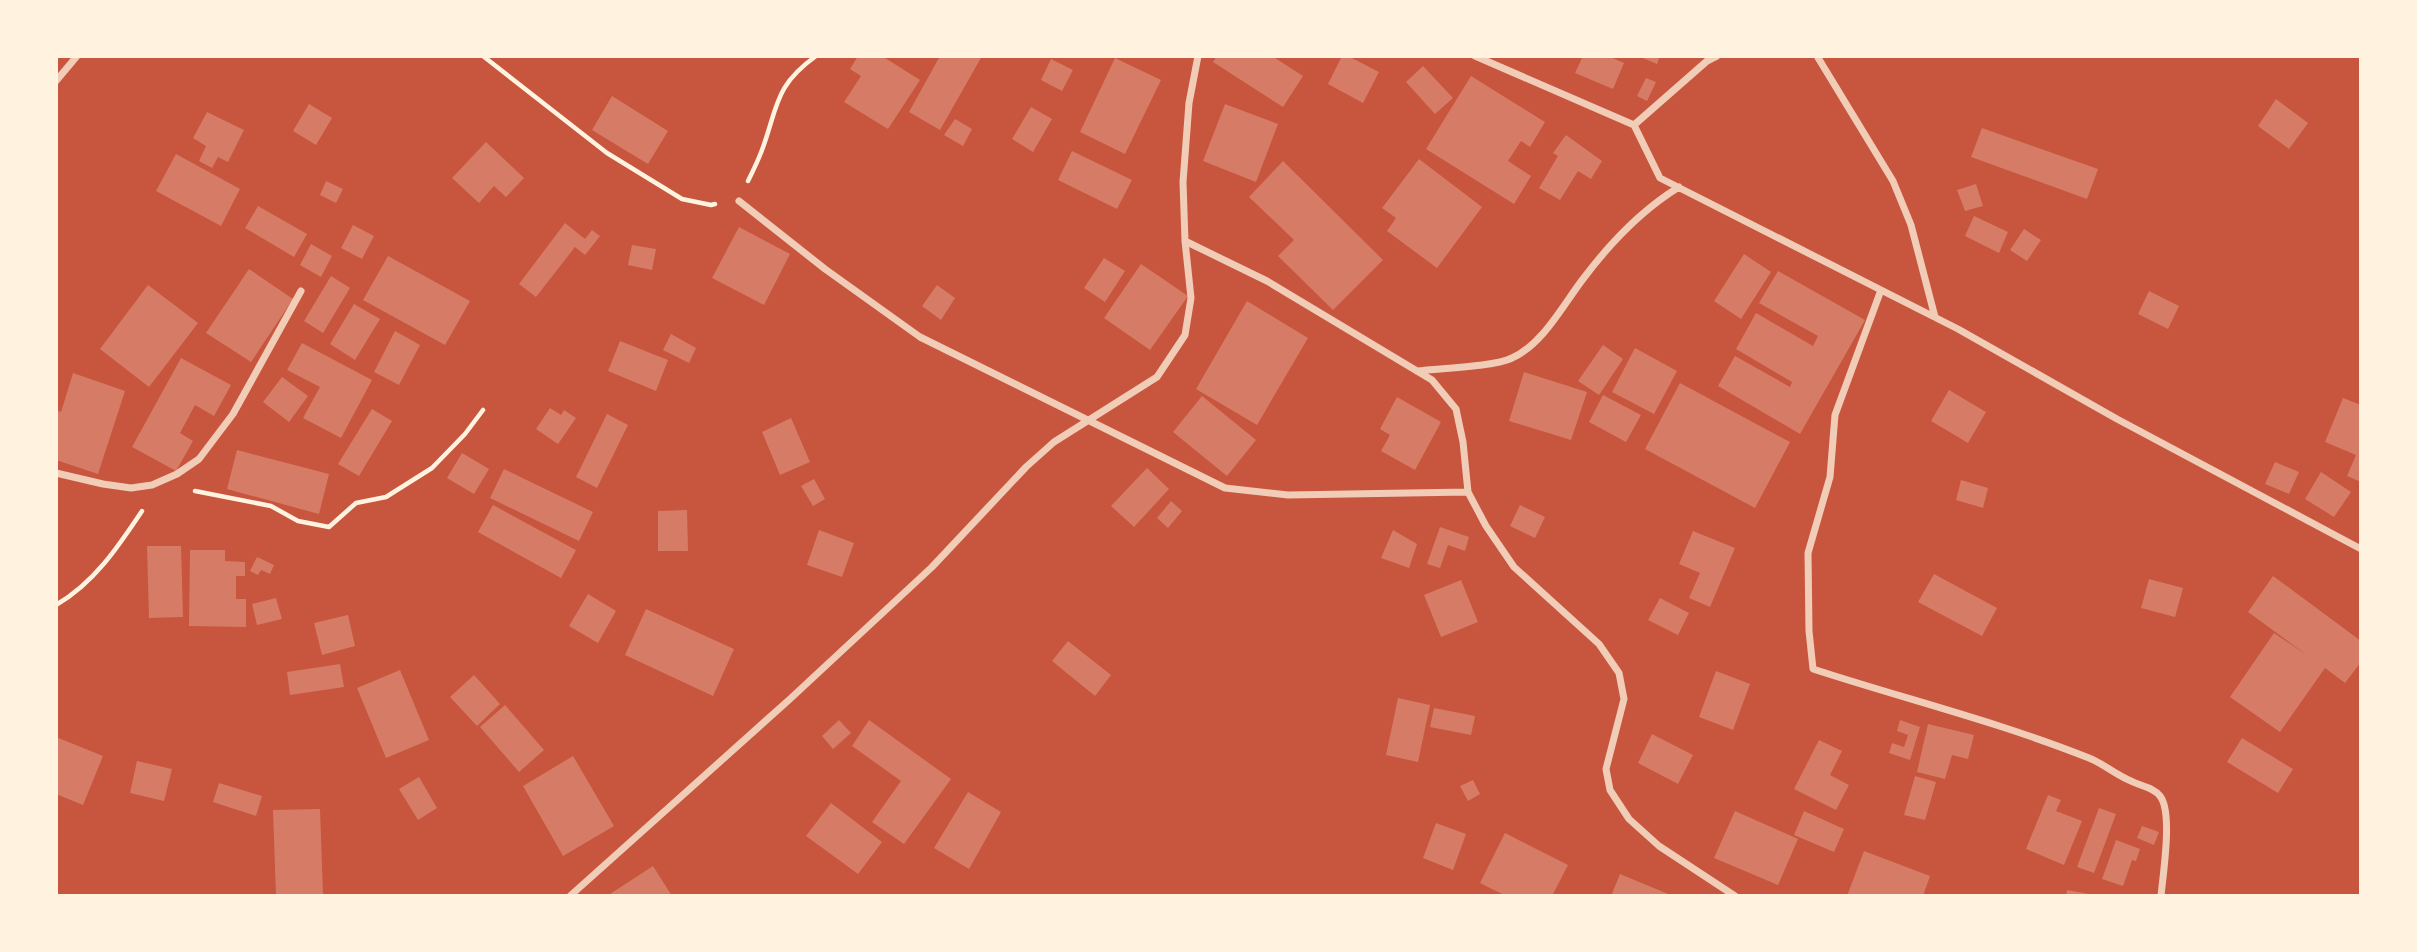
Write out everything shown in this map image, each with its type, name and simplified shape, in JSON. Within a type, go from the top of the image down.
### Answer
[{"type":"street","points":[[56,81],[78,56]]},
{"type":"street","points":[[570,896],[790,699],[911,586],[1054,442],[1157,377],[1185,335],[1191,298],[1183,182],[1189,103],[1198,56]]},
{"type":"street","points":[[1475,56],[1634,125],[1660,178],[1936,317],[2117,419],[2361,549]]},
{"type":"street","points":[[1634,125],[1707,61],[1717,56]]},
{"type":"street","points":[[1817,56],[1893,181],[1910,225],[1936,317]]},
{"type":"street","points":[[1417,371],[1511,359],[1527,349],[1617,237],[1662,197],[1679,187]]},
{"type":"street","points":[[739,201],[825,269],[920,337],[1225,488],[1288,495],[1468,492]]},
{"type":"street","points":[[1185,241],[1267,281],[1432,380],[1455,409],[1463,442],[1468,492],[1486,526],[1514,567],[1599,644],[1619,673],[1624,699],[1606,769],[1610,790],[1629,819],[1659,846],[1735,896]]},
{"type":"street","points":[[1881,290],[1835,415],[1830,477],[1808,553],[1809,631],[1814,669],[2015,730],[2092,760],[2131,782],[2148,788],[2160,796],[2165,811],[2167,828],[2161,896]]},
{"type":"street","points":[[56,473],[131,488],[152,485],[177,474],[199,459],[233,414],[300,291]]},
{"type":"path","points":[[483,56],[607,153],[682,199],[711,205],[732,198],[739,201],[762,150],[773,109],[788,82],[816,56]]},
{"type":"path","points":[[184,488],[271,506],[298,522],[329,527],[356,503],[386,497],[432,468],[465,434],[483,410]]},
{"type":"path","points":[[56,605],[79,590],[104,564],[146,505]]},
{"type":"building","points":[[858,56],[882,56],[920,80],[888,129],[844,102],[861,76],[850,69]]},
{"type":"building","points":[[940,56],[982,56],[940,130],[909,112]]},
{"type":"building","points":[[1217,56],[1272,56],[1303,76],[1283,107],[1213,62]]},
{"type":"building","points":[[1342,56],[1348,56],[1379,72],[1363,103],[1328,84]]},
{"type":"building","points":[[1583,56],[1608,56],[1624,63],[1613,89],[1575,73]]},
{"type":"building","points":[[1638,56],[1660,56],[1657,64]]},
{"type":"building","points":[[1115,58],[1161,80],[1125,154],[1080,132]]},
{"type":"building","points":[[1051,59],[1073,70],[1062,91],[1041,80]]},
{"type":"building","points":[[1423,66],[1453,98],[1435,114],[1406,82]]},
{"type":"building","points":[[1471,76],[1545,122],[1530,147],[1521,141],[1508,161],[1531,176],[1514,204],[1426,149]]},
{"type":"building","points":[[1646,78],[1656,82],[1647,101],[1637,96]]},
{"type":"building","points":[[612,96],[668,131],[648,164],[592,130]]},
{"type":"building","points":[[2276,99],[2308,123],[2289,149],[2258,126]]},
{"type":"building","points":[[309,104],[332,118],[316,145],[293,131]]},
{"type":"building","points":[[1225,104],[1278,124],[1256,182],[1203,161]]},
{"type":"building","points":[[1031,107],[1052,119],[1033,152],[1012,139]]},
{"type":"building","points":[[207,112],[244,130],[228,162],[218,157],[212,168],[199,161],[206,146],[193,138]]},
{"type":"building","points":[[955,119],[972,129],[963,146],[944,135]]},
{"type":"building","points":[[1982,128],[2098,169],[2087,199],[1971,157]]},
{"type":"building","points":[[1566,135],[1602,161],[1591,179],[1578,171],[1560,200],[1539,188],[1558,156],[1553,153]]},
{"type":"building","points":[[486,142],[524,178],[506,197],[494,186],[479,203],[452,178]]},
{"type":"building","points":[[1072,151],[1132,180],[1117,209],[1058,180]]},
{"type":"building","points":[[176,154],[240,189],[221,226],[156,191]]},
{"type":"building","points":[[1419,159],[1482,207],[1437,268],[1387,231],[1396,218],[1382,208]]},
{"type":"building","points":[[1283,161],[1383,260],[1333,310],[1278,256],[1294,240],[1249,197]]},
{"type":"building","points":[[326,181],[343,189],[336,203],[320,195]]},
{"type":"building","points":[[1976,184],[1983,206],[1965,211],[1957,190]]},
{"type":"building","points":[[258,206],[307,234],[294,257],[245,228]]},
{"type":"building","points":[[1974,216],[2008,232],[1999,253],[1965,236]]},
{"type":"building","points":[[565,223],[585,239],[592,230],[600,236],[585,255],[575,247],[536,297],[519,284]]},
{"type":"building","points":[[353,225],[374,236],[362,259],[341,248]]},
{"type":"building","points":[[739,227],[790,254],[764,305],[712,278]]},
{"type":"building","points":[[2024,229],[2041,240],[2027,261],[2010,250]]},
{"type":"building","points":[[311,244],[332,256],[321,277],[300,265]]},
{"type":"building","points":[[632,245],[656,249],[652,270],[628,265]]},
{"type":"building","points":[[1744,254],[1771,272],[1741,319],[1714,301]]},
{"type":"building","points":[[388,256],[470,301],[445,345],[363,300]]},
{"type":"building","points":[[1104,258],[1125,271],[1105,302],[1084,288]]},
{"type":"building","points":[[1141,264],[1188,296],[1150,350],[1104,318]]},
{"type":"building","points":[[249,269],[293,299],[251,362],[206,333]]},
{"type":"building","points":[[1778,271],[1865,320],[1800,434],[1718,386],[1735,356],[1790,387],[1792,382],[1736,349],[1756,313],[1813,346],[1818,336],[1759,303]]},
{"type":"building","points":[[331,276],[350,288],[323,333],[304,321]]},
{"type":"building","points":[[148,285],[198,323],[149,387],[100,349]]},
{"type":"building","points":[[937,285],[955,298],[941,320],[922,306]]},
{"type":"building","points":[[2149,291],[2179,306],[2168,329],[2138,314]]},
{"type":"building","points":[[1247,301],[1308,338],[1257,425],[1196,389]]},
{"type":"building","points":[[354,304],[380,319],[355,360],[330,344]]},
{"type":"building","points":[[395,331],[420,345],[399,385],[374,372]]},
{"type":"building","points":[[671,334],[696,348],[689,363],[663,350]]},
{"type":"building","points":[[620,341],[668,360],[656,391],[608,371]]},
{"type":"building","points":[[302,343],[372,380],[341,438],[303,418],[320,387],[287,370]]},
{"type":"building","points":[[1603,345],[1623,359],[1599,395],[1578,381]]},
{"type":"building","points":[[1635,348],[1677,371],[1654,414],[1612,392]]},
{"type":"building","points":[[181,358],[231,385],[214,416],[195,405],[180,433],[193,441],[176,471],[132,447]]},
{"type":"building","points":[[1524,372],[1587,392],[1571,440],[1509,421]]},
{"type":"building","points":[[73,373],[125,391],[98,474],[56,460],[56,410],[61,412]]},
{"type":"building","points":[[282,377],[308,396],[289,422],[263,402]]},
{"type":"building","points":[[1680,383],[1790,442],[1755,508],[1645,449]]},
{"type":"building","points":[[1949,390],[1986,412],[1968,443],[1931,421]]},
{"type":"building","points":[[1603,395],[1641,415],[1626,442],[1589,422]]},
{"type":"building","points":[[1202,396],[1256,440],[1227,476],[1173,432]]},
{"type":"building","points":[[1397,397],[1441,422],[1415,470],[1381,451],[1390,435],[1380,429]]},
{"type":"building","points":[[2343,398],[2361,405],[2361,482],[2347,476],[2356,455],[2325,442]]},
{"type":"building","points":[[550,408],[561,415],[564,410],[576,418],[558,444],[536,429]]},
{"type":"building","points":[[372,409],[392,421],[359,476],[338,464]]},
{"type":"building","points":[[607,414],[628,425],[597,488],[576,477]]},
{"type":"building","points":[[791,418],[810,462],[780,475],[762,432]]},
{"type":"building","points":[[237,450],[329,474],[319,514],[227,489]]},
{"type":"building","points":[[462,453],[489,469],[474,494],[447,478]]},
{"type":"building","points":[[2275,462],[2299,472],[2289,494],[2265,484]]},
{"type":"building","points":[[1147,468],[1169,489],[1134,527],[1111,506]]},
{"type":"building","points":[[504,469],[593,512],[579,541],[490,498]]},
{"type":"building","points":[[2321,472],[2351,492],[2334,517],[2305,499]]},
{"type":"building","points":[[814,479],[825,499],[813,506],[801,486]]},
{"type":"building","points":[[1961,480],[1988,488],[1983,508],[1956,500]]},
{"type":"building","points":[[1171,501],[1182,511],[1168,528],[1157,518]]},
{"type":"building","points":[[493,505],[576,550],[561,578],[478,532]]},
{"type":"building","points":[[1520,505],[1545,517],[1535,538],[1510,526]]},
{"type":"building","points":[[687,510],[688,551],[658,551],[658,511]]},
{"type":"building","points":[[1440,527],[1469,537],[1465,551],[1448,545],[1440,568],[1427,564]]},
{"type":"building","points":[[819,530],[854,543],[842,577],[807,565]]},
{"type":"building","points":[[1393,530],[1417,544],[1409,568],[1381,558]]},
{"type":"building","points":[[1693,531],[1735,548],[1710,607],[1689,598],[1700,573],[1679,564]]},
{"type":"building","points":[[147,546],[181,546],[183,617],[149,618]]},
{"type":"building","points":[[190,550],[225,550],[225,561],[245,562],[245,576],[236,576],[236,599],[246,599],[246,627],[189,626]]},
{"type":"building","points":[[257,557],[274,565],[270,574],[261,570],[258,575],[250,571]]},
{"type":"building","points":[[1934,574],[1997,608],[1982,636],[1918,602]]},
{"type":"building","points":[[2273,576],[2361,641],[2361,662],[2345,683],[2325,668],[2280,732],[2230,697],[2274,633],[2308,656],[2248,612]]},
{"type":"building","points":[[2149,579],[2183,588],[2175,617],[2141,608]]},
{"type":"building","points":[[1461,580],[1478,622],[1441,637],[1424,595]]},
{"type":"building","points":[[588,594],[616,611],[598,643],[569,626]]},
{"type":"building","points":[[276,598],[282,619],[257,625],[252,604]]},
{"type":"building","points":[[1660,598],[1689,613],[1678,635],[1648,620]]},
{"type":"building","points":[[646,609],[734,649],[713,696],[625,655]]},
{"type":"building","points":[[348,615],[355,646],[322,655],[314,623]]},
{"type":"building","points":[[1068,641],[1111,675],[1095,696],[1052,661]]},
{"type":"building","points":[[340,664],[344,687],[290,695],[287,672]]},
{"type":"building","points":[[400,670],[429,740],[386,758],[357,688]]},
{"type":"building","points":[[1716,671],[1750,684],[1733,730],[1699,717]]},
{"type":"building","points":[[474,675],[500,704],[477,726],[450,697]]},
{"type":"building","points":[[1398,698],[1430,705],[1418,762],[1386,755]]},
{"type":"building","points":[[505,705],[544,750],[519,772],[480,727]]},
{"type":"building","points":[[1434,708],[1475,716],[1471,735],[1430,727]]},
{"type":"building","points":[[839,720],[851,733],[833,749],[822,736]]},
{"type":"building","points":[[869,720],[951,779],[904,844],[872,822],[901,781],[852,746]]},
{"type":"building","points":[[1900,720],[1920,727],[1910,760],[1889,753],[1892,743],[1904,747],[1908,735],[1897,731]]},
{"type":"building","points":[[1928,724],[1974,735],[1968,759],[1952,755],[1945,779],[1917,772]]},
{"type":"building","points":[[1652,734],[1693,755],[1678,784],[1638,763]]},
{"type":"building","points":[[56,737],[103,756],[83,805],[56,794]]},
{"type":"building","points":[[2242,738],[2293,769],[2278,793],[2227,762]]},
{"type":"building","points":[[1819,740],[1842,751],[1830,775],[1849,785],[1836,810],[1794,789]]},
{"type":"building","points":[[573,756],[614,826],[563,856],[523,786]]},
{"type":"building","points":[[137,761],[172,769],[164,801],[130,793]]},
{"type":"building","points":[[1915,776],[1936,782],[1925,820],[1904,815]]},
{"type":"building","points":[[419,777],[437,808],[418,820],[399,789]]},
{"type":"building","points":[[1473,780],[1480,794],[1468,801],[1460,786]]},
{"type":"building","points":[[219,783],[262,796],[256,816],[213,802]]},
{"type":"building","points":[[968,792],[1001,812],[969,869],[934,848]]},
{"type":"building","points":[[2048,795],[2061,800],[2056,811],[2082,821],[2064,865],[2026,849]]},
{"type":"building","points":[[831,803],[882,842],[858,874],[806,836]]},
{"type":"building","points":[[2099,808],[2116,814],[2094,873],[2077,867]]},
{"type":"building","points":[[320,809],[323,895],[276,896],[273,810]]},
{"type":"building","points":[[1735,811],[1798,839],[1778,885],[1714,858]]},
{"type":"building","points":[[1804,811],[1844,829],[1834,852],[1794,835]]},
{"type":"building","points":[[1436,823],[1466,834],[1453,870],[1423,858]]},
{"type":"building","points":[[2142,826],[2159,832],[2154,845],[2137,838]]},
{"type":"building","points":[[1505,833],[1568,865],[1552,896],[1506,896],[1480,883]]},
{"type":"building","points":[[2116,840],[2140,849],[2136,861],[2132,860],[2123,886],[2102,879]]},
{"type":"building","points":[[1864,851],[1930,876],[1923,896],[1847,896]]},
{"type":"building","points":[[653,866],[672,896],[607,896]]},
{"type":"building","points":[[1620,874],[1673,896],[1611,896]]},
{"type":"building","points":[[2067,890],[2094,895],[2094,896],[2066,896]]}]
